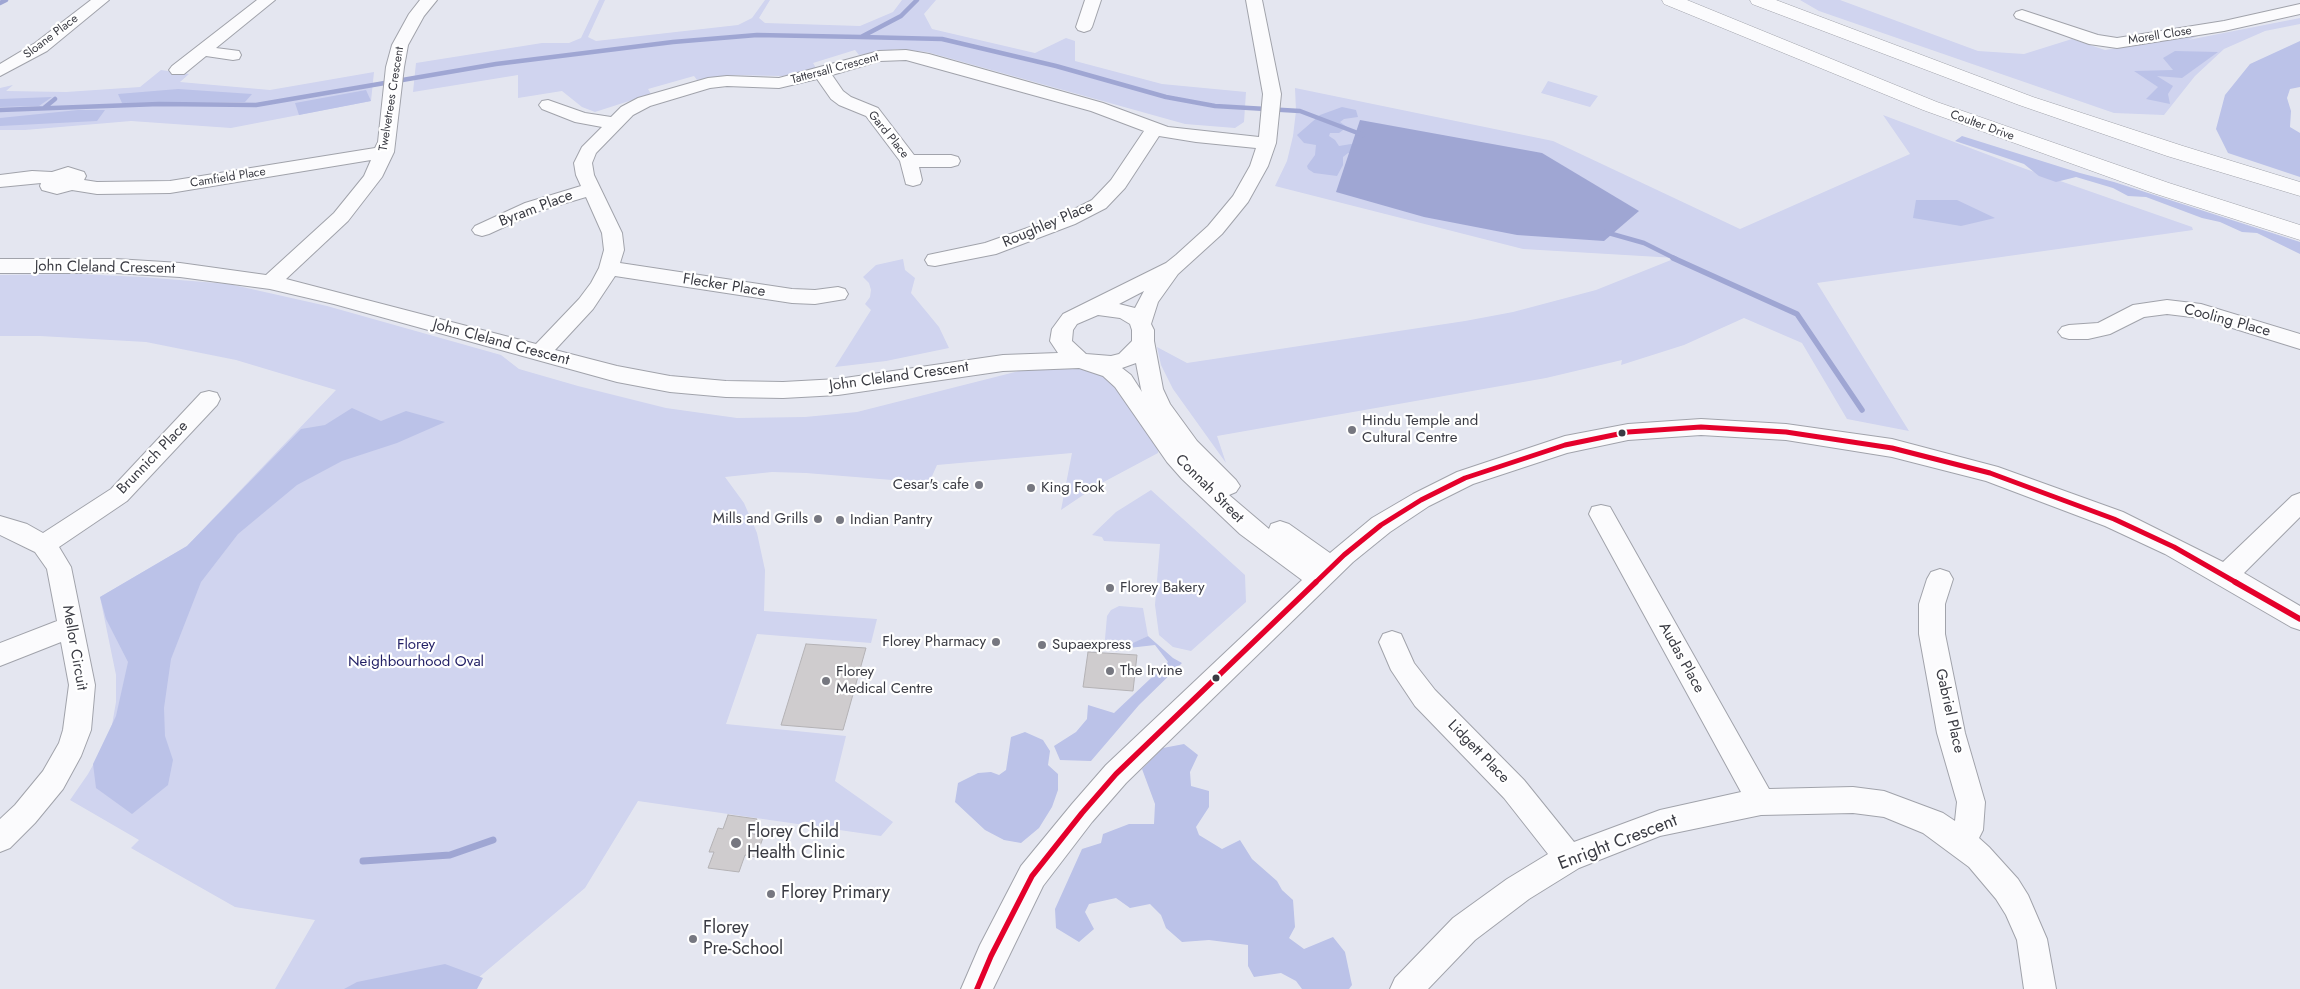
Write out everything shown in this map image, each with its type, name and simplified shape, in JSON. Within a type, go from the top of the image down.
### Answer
[{"type":"main road","name":"Coulter Drive","points":[[1671,0],[1848,74],[2016,138],[2300,233]]},
{"type":"main road","points":[[1716,0],[1723,10],[1745,25],[1831,61],[1848,74]]},
{"type":"main road","points":[[1759,0],[2026,101],[2175,151],[2300,189]]},
{"type":"main road","points":[[1782,0],[1810,20]]},
{"type":"street","name":"Sloane Place","points":[[0,71],[41,47],[101,0]]},
{"type":"street","points":[[178,70],[268,0]]},
{"type":"street","name":"Twelvetrees Crescent","points":[[270,282],[341,217],[364,191],[385,152],[402,40],[417,14],[429,0]]},
{"type":"street","points":[[1084,28],[1093,0]]},
{"type":"street","points":[[1173,268],[1070,319],[1063,329],[1062,341],[1067,351],[1086,362],[1111,364],[1126,359],[1137,351],[1148,301],[1173,268],[1215,230],[1241,198],[1259,166],[1268,135],[1272,94],[1254,0]]},
{"type":"street","name":"Morell Close","points":[[2022,15],[2095,40],[2117,43],[2224,26],[2300,9]]},
{"type":"street","points":[[202,51],[233,55]]},
{"type":"street","name":"Tattersall Crescent","points":[[539,354],[586,304],[600,286],[610,268],[614,250],[612,233],[585,175],[583,163],[588,151],[613,123],[627,111],[644,102],[708,83],[727,81],[779,83],[879,56],[906,55],[923,58],[1097,107],[1154,130],[1196,137],[1268,135]]},
{"type":"street","name":"Gard Place","points":[[821,72],[837,95],[845,101],[872,112],[909,161],[914,180]]},
{"type":"street","points":[[548,105],[581,118],[613,123]]},
{"type":"street","name":"Roughley Place","points":[[935,260],[990,249],[1068,220],[1099,204],[1118,184],[1154,130]]},
{"type":"street","name":"Camfield Place","points":[[0,181],[32,177],[97,188],[170,187],[385,152]]},
{"type":"street","name":"Gard Place","points":[[909,161],[951,161]]},
{"type":"street","name":"Byram Place","points":[[482,230],[532,207],[592,189]]},
{"type":"street","name":"John Cleland Crescent","points":[[0,266],[116,266],[180,270],[270,282],[334,297],[617,374],[670,384],[745,390],[838,387],[1003,362],[1086,362]]},
{"type":"street","name":"Flecker Place","points":[[610,268],[792,296],[816,297],[838,294]]},
{"type":"street","name":"Cooling Place","points":[[2069,332],[2088,332],[2103,329],[2140,310],[2167,307],[2201,311],[2300,342]]},
{"type":"street","points":[[1092,309],[1113,308],[1127,313],[1142,333]]},
{"type":"street","name":"John Cleland Crescent","points":[[1003,362],[1036,348],[1063,329]]},
{"type":"street","name":"Connah Street","points":[[1142,333],[1152,389],[1161,408],[1190,447],[1206,465],[1262,518],[1325,573]]},
{"type":"street","name":"Connah Street","points":[[1086,362],[1111,371],[1123,381],[1175,456],[1190,473],[1249,527],[1325,573]]},
{"type":"street","name":"Brunnich Place","points":[[44,545],[119,495],[208,399]]},
{"type":"street","points":[[977,989],[991,956],[1032,876],[1116,774],[1325,573],[1380,525],[1421,500],[1465,478],[1513,461],[1592,439],[1628,432],[1701,427],[1786,432],[1840,438],[1892,448],[1947,460],[2049,494],[2114,519],[2174,547],[2300,619]]},
{"type":"street","points":[[2226,575],[2300,502]]},
{"type":"street","name":"Audas Place","points":[[1601,514],[1761,802]]},
{"type":"street","name":"Mellor Circuit","points":[[0,525],[18,531],[44,545],[59,567],[82,684],[82,699],[77,730],[71,746],[53,780],[26,814],[0,838]]},
{"type":"street","name":"Gabriel Place","points":[[1940,579],[1932,604],[1932,634],[1951,733],[1971,802],[1968,830],[1962,843]]},
{"type":"street","points":[[0,656],[70,626]]},
{"type":"street","name":"Lidgett Place","points":[[1392,642],[1404,670],[1425,698],[1514,789],[1569,858]]},
{"type":"street","name":"Enright Crescent","points":[[1406,989],[1464,929],[1518,889],[1569,858],[1660,823],[1710,811],[1761,802],[1853,800],[1884,804],[1933,823],[1962,843],[1996,876],[2017,905],[2032,939],[2040,989]]},
{"type":"green space","points":[[599,0],[605,0],[588,37],[596,41],[738,25],[752,18],[765,0],[770,0],[759,18],[765,23],[860,26],[893,12],[902,0],[936,0],[924,14],[932,29],[1035,53],[1066,38],[1075,41],[1075,61],[1162,84],[1246,92],[1244,122],[1235,128],[1185,124],[927,52],[897,49],[859,55],[855,50],[813,63],[816,68],[783,76],[729,75],[697,80],[694,76],[648,89],[651,94],[595,112],[582,107],[562,91],[518,98],[518,75],[413,92],[416,63],[542,43],[569,43],[581,38]]},
{"type":"green space","points":[[1800,0],[1840,0],[1978,51],[2024,54],[2072,39],[2105,50],[2203,34],[2188,40],[2300,18],[2300,24],[2265,31],[2224,49],[2195,76],[2164,115],[2114,113],[1819,11]]},
{"type":"green space","points":[[161,70],[189,74],[180,82],[270,90],[374,72],[371,101],[231,128],[131,121],[25,130],[0,130],[0,88],[13,85],[6,91],[66,92],[140,87]]},
{"type":"green space","points":[[1548,81],[1598,96],[1590,107],[1541,93]]},
{"type":"green space","points":[[1295,88],[1553,141],[1740,229],[1910,154],[1883,115],[2023,168],[2192,227],[2193,230],[1817,283],[1909,431],[1847,419],[1802,343],[1744,318],[1684,345],[1621,365],[1622,360],[1546,378],[1217,436],[1226,463],[1173,389],[1161,365],[1157,347],[1187,363],[1465,321],[1513,312],[1596,290],[1676,258],[1523,249],[1275,186],[1287,161],[1293,136],[1296,111]]},
{"type":"green space","points":[[903,259],[905,270],[915,278],[911,293],[939,327],[949,348],[886,361],[835,367],[871,310],[865,304],[870,297],[871,290],[869,283],[863,277],[876,265]]},
{"type":"green space","name":"Florey Neighbourhood Oval","points":[[78,274],[229,284],[327,306],[501,355],[519,369],[578,386],[666,408],[737,418],[805,417],[857,412],[1027,369],[1055,366],[1094,369],[1116,378],[1159,441],[1158,453],[1098,485],[1061,510],[1072,453],[937,465],[929,483],[772,472],[725,477],[744,503],[757,533],[765,570],[764,611],[877,619],[871,643],[757,634],[726,724],[846,736],[835,781],[893,822],[881,836],[638,801],[585,888],[465,989],[275,989],[315,920],[235,907],[131,848],[139,840],[70,800],[102,749],[112,725],[116,702],[116,675],[100,597],[187,546],[336,390],[236,360],[146,342],[40,336],[0,336],[0,275]]},
{"type":"green space","points":[[1151,490],[1245,575],[1246,602],[1191,651],[1173,647],[1159,635],[1155,605],[1160,544],[1104,541],[1102,537],[1092,535],[1116,512]]},
{"type":"green space","points":[[1119,606],[1143,608],[1148,636],[1116,652],[1108,646],[1105,639],[1107,616],[1111,610]]},
{"type":"shaded area","points":[[2300,41],[2300,87],[2290,89],[2287,98],[2291,111],[2290,127],[2300,133],[2300,177],[2228,153],[2216,129],[2225,95],[2250,64]]},
{"type":"shaded area","points":[[2175,51],[2218,52],[2182,78],[2157,76],[2173,86],[2168,94],[2170,104],[2146,99],[2158,87],[2134,71],[2173,70],[2163,58]]},
{"type":"shaded area","points":[[178,89],[252,94],[245,102],[122,103],[118,94]]},
{"type":"shaded area","points":[[366,90],[371,101],[299,115],[295,103]]},
{"type":"shaded area","points":[[52,97],[39,106],[0,107],[0,99]]},
{"type":"shaded area","points":[[1342,107],[1356,110],[1358,117],[1344,119],[1340,122],[1347,127],[1339,133],[1330,133],[1329,136],[1339,146],[1355,145],[1357,153],[1348,153],[1343,157],[1343,165],[1337,176],[1314,173],[1307,166],[1315,155],[1316,145],[1304,143],[1297,135],[1320,115]]},
{"type":"shaded area","points":[[78,110],[105,110],[97,121],[0,126],[0,118]]},
{"type":"shaded area","points":[[1360,120],[1542,153],[1639,211],[1604,241],[1517,235],[1424,217],[1336,192]]},
{"type":"shaded area","points":[[1962,136],[2114,182],[2300,242],[2300,254],[2257,233],[2242,232],[2220,222],[2202,218],[2146,197],[2128,196],[2113,188],[2076,177],[2056,182],[2039,176],[2024,164],[1955,141]]},
{"type":"shaded area","points":[[1916,200],[1957,200],[1995,218],[1961,226],[1913,218]]},
{"type":"shaded area","points":[[352,408],[381,421],[406,411],[445,422],[397,443],[342,461],[297,485],[238,534],[201,582],[171,659],[164,708],[165,736],[173,760],[168,785],[132,814],[96,788],[93,764],[116,716],[128,662],[106,619],[100,597],[187,546],[301,429],[325,425]]},
{"type":"shaded area","points":[[1148,636],[1173,658],[1182,663],[1139,705],[1091,761],[1060,760],[1054,746],[1076,732],[1087,719],[1088,705],[1114,713],[1168,662],[1155,645],[1120,649]]},
{"type":"shaded area","points":[[1025,732],[1043,740],[1050,751],[1048,765],[1058,774],[1058,790],[1052,807],[1039,828],[1021,843],[1004,840],[985,830],[955,802],[958,783],[978,773],[991,772],[999,775],[1006,770],[1011,737]]},
{"type":"shaded area","points":[[1184,744],[1198,755],[1190,772],[1191,786],[1209,791],[1209,807],[1196,827],[1199,835],[1222,849],[1240,840],[1252,859],[1277,881],[1282,890],[1293,900],[1295,927],[1289,938],[1304,949],[1333,937],[1345,952],[1352,985],[1349,989],[1302,989],[1296,981],[1281,973],[1254,977],[1248,966],[1248,945],[1209,940],[1182,942],[1166,928],[1161,915],[1150,904],[1130,908],[1116,898],[1089,904],[1085,912],[1094,929],[1079,942],[1056,928],[1055,909],[1082,849],[1101,843],[1103,834],[1129,824],[1154,824],[1155,804],[1142,769],[1163,748]]},
{"type":"shaded area","points":[[445,964],[483,978],[477,989],[344,989],[357,982]]},
{"type":"building","name":"Florey Medical Centre","points":[[806,644],[866,648],[843,730],[781,725]]},
{"type":"building","name":"The Irvine","points":[[1088,652],[1137,655],[1133,691],[1083,687]]},
{"type":"building","name":"Florey Child Health Clinic","points":[[728,815],[757,819],[752,834],[764,835],[756,857],[745,855],[739,872],[708,868],[714,852],[709,852],[718,828],[723,829]]},
{"type":"waterway","points":[[0,3],[6,0]]},
{"type":"waterway","points":[[861,37],[901,16],[917,0]]},
{"type":"waterway","points":[[0,110],[159,104],[256,105],[496,64],[673,42],[757,35],[861,37]]},
{"type":"waterway","points":[[861,37],[942,39],[1056,66],[1166,97],[1215,106],[1300,111],[1363,135]]},
{"type":"waterway","points":[[44,108],[55,99]]},
{"type":"waterway","points":[[1605,232],[1644,243],[1676,259]]},
{"type":"waterway","points":[[1673,258],[1797,314],[1862,410]]},
{"type":"waterway","points":[[363,861],[450,855],[493,840]]},
{"type":"transit line","points":[[977,989],[991,956],[1032,876],[1082,813],[1116,774],[1344,555],[1381,525],[1421,500],[1465,478],[1565,445],[1628,432],[1701,427],[1786,432],[1892,448],[1990,473],[2114,519],[2174,547],[2300,619]]},
{"type":"place","name":"Hindu Temple and Cultural Centre","points":[[1352,430]]},
{"type":"place","name":"Cesar's cafe","points":[[979,485]]},
{"type":"place","name":"King Fook","points":[[1031,488]]},
{"type":"place","name":"Mills and Grills","points":[[818,519]]},
{"type":"place","name":"Indian Pantry","points":[[840,520]]},
{"type":"place","name":"Florey Bakery","points":[[1110,588]]},
{"type":"place","name":"Florey Pharmacy","points":[[996,642]]},
{"type":"place","name":"Supaexpress","points":[[1042,645]]},
{"type":"place","name":"The Irvine","points":[[1110,671]]},
{"type":"place","name":"Florey Medical Centre","points":[[826,681]]},
{"type":"place","name":"Florey Child Health Clinic","points":[[736,843]]},
{"type":"place","name":"Florey Primary","points":[[771,894]]},
{"type":"place","name":"Florey Pre-School","points":[[693,939]]}]
